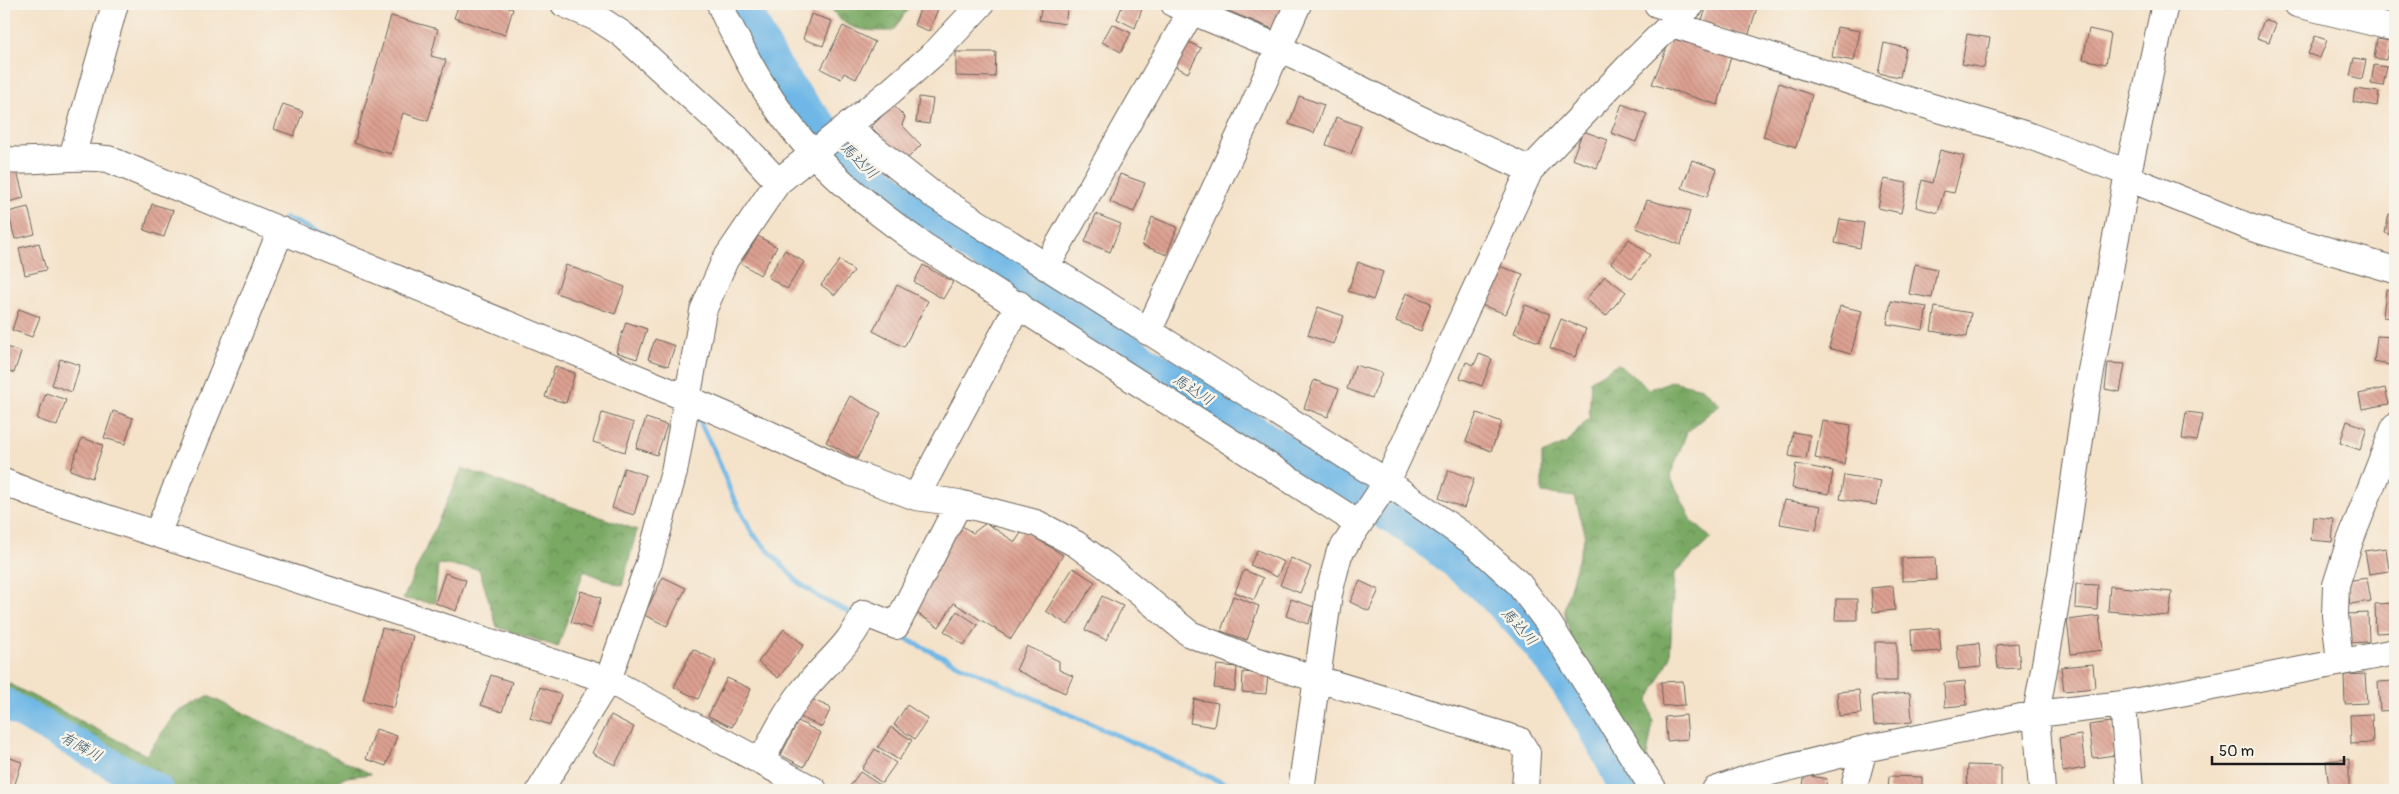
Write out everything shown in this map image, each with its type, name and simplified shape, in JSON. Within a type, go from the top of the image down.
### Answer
[{"type":"street","points":[[74,149],[115,4]]},
{"type":"street","points":[[564,4],[599,19],[622,34],[738,139],[778,182]]},
{"type":"street","points":[[720,4],[761,84],[790,128],[815,151],[845,186],[884,218],[924,246],[1019,304],[1359,524]]},
{"type":"street","points":[[540,790],[608,680],[649,563],[674,472],[703,311],[725,260],[778,182],[891,91],[938,50],[981,4]]},
{"type":"street","points":[[1148,332],[1251,111],[1298,4]]},
{"type":"street","points":[[2042,790],[2036,714],[2061,575],[2085,403],[2128,175],[2164,4]]},
{"type":"street","points":[[2297,4],[2395,28]]},
{"type":"street","points":[[1046,267],[1183,8],[1278,47],[1418,118],[1530,170]]},
{"type":"street","points":[[1302,790],[1329,594],[1340,554],[1387,482],[1530,170],[1632,63],[1676,11],[1905,99],[2027,135],[2128,175],[2252,228],[2395,270]]},
{"type":"street","points":[[850,123],[861,138],[932,194],[1387,482],[1474,543],[1518,583],[1582,675],[1654,790]]},
{"type":"street","points":[[4,160],[35,160],[74,149],[108,159],[686,398],[768,433],[847,471],[916,497],[958,503],[1036,523],[1076,544],[1190,634],[1256,660],[1519,740],[1526,753],[1525,790]]},
{"type":"street","points":[[157,534],[281,230]]},
{"type":"street","points":[[916,497],[1019,304]]},
{"type":"street","points":[[2340,662],[2335,615],[2336,585],[2350,541],[2395,426]]},
{"type":"street","points":[[4,482],[157,534],[608,680],[814,790]]},
{"type":"street","points":[[761,762],[781,722],[801,692],[861,620],[896,626],[958,503]]},
{"type":"street","points":[[1715,790],[1755,776],[1864,749],[2036,714],[2123,704],[2395,652]]},
{"type":"street","points":[[2123,704],[2130,790]]},
{"type":"street","points":[[1853,790],[1864,749]]},
{"type":"green space","points":[[829,4],[911,4],[893,31],[873,31],[848,25],[841,20]]},
{"type":"green space","points":[[1618,364],[1649,389],[1672,381],[1702,388],[1720,404],[1687,432],[1670,476],[1692,521],[1711,538],[1674,574],[1670,658],[1648,701],[1653,722],[1644,773],[1572,644],[1564,610],[1585,534],[1575,497],[1542,493],[1542,454],[1567,443],[1589,418],[1591,380]]},
{"type":"green space","points":[[462,468],[637,530],[622,586],[584,571],[558,647],[497,627],[479,569],[438,564],[435,603],[403,599]]},
{"type":"green space","points":[[4,681],[146,755],[176,713],[208,696],[371,774],[347,777],[330,785],[328,790],[169,790],[4,694]]},
{"type":"building","points":[[459,4],[498,4],[513,9],[505,35],[454,18]]},
{"type":"building","points":[[922,4],[940,4],[929,31],[914,25]]},
{"type":"building","points":[[1042,4],[1068,4],[1065,24],[1039,20]]},
{"type":"building","points":[[1123,4],[1132,4],[1142,9],[1135,28],[1117,19]]},
{"type":"building","points":[[1211,4],[1289,4],[1278,31]]},
{"type":"building","points":[[1708,4],[1758,4],[1748,37],[1701,22]]},
{"type":"building","points":[[811,14],[832,21],[823,46],[803,39]]},
{"type":"building","points":[[391,16],[438,29],[431,56],[446,60],[428,121],[403,113],[391,154],[354,143]]},
{"type":"building","points":[[2264,20],[2276,24],[2269,42],[2257,38]]},
{"type":"building","points":[[1112,24],[1131,33],[1121,52],[1102,42]]},
{"type":"building","points":[[843,26],[875,42],[856,79],[844,73],[841,79],[821,69]]},
{"type":"building","points":[[1837,27],[1860,31],[1854,61],[1832,57]]},
{"type":"building","points":[[2089,29],[2111,34],[2106,64],[2083,59]]},
{"type":"building","points":[[1967,34],[1990,38],[1984,68],[1962,64]]},
{"type":"building","points":[[2315,36],[2327,40],[2320,58],[2308,54]]},
{"type":"building","points":[[1671,38],[1731,56],[1718,105],[1652,84]]},
{"type":"building","points":[[2377,39],[2390,41],[2386,60],[2374,58]]},
{"type":"building","points":[[1184,40],[1201,48],[1188,73],[1172,65]]},
{"type":"building","points":[[1884,43],[1906,48],[1900,77],[1878,73]]},
{"type":"building","points":[[956,52],[996,52],[995,77],[956,76]]},
{"type":"building","points":[[2354,58],[2366,60],[2362,79],[2350,76]]},
{"type":"building","points":[[2374,65],[2387,67],[2383,86],[2371,84]]},
{"type":"building","points":[[1779,83],[1812,95],[1796,147],[1763,137]]},
{"type":"building","points":[[2355,89],[2379,92],[2377,106],[2353,102]]},
{"type":"building","points":[[1299,96],[1324,105],[1314,133],[1289,124]]},
{"type":"building","points":[[919,97],[933,99],[929,124],[916,122]]},
{"type":"building","points":[[283,104],[303,111],[294,136],[274,129]]},
{"type":"building","points":[[1622,104],[1647,114],[1636,142],[1611,133]]},
{"type":"building","points":[[893,105],[905,117],[902,125],[921,145],[905,161],[871,127]]},
{"type":"building","points":[[1336,117],[1361,126],[1351,154],[1326,145]]},
{"type":"building","points":[[1583,131],[1608,140],[1597,168],[1572,159]]},
{"type":"building","points":[[1940,150],[1964,156],[1954,193],[1944,191],[1938,213],[1916,207],[1922,180],[1932,183]]},
{"type":"building","points":[[1692,160],[1717,169],[1707,197],[1682,188]]},
{"type":"building","points":[[17,171],[24,198],[4,203],[4,175]]},
{"type":"building","points":[[1120,174],[1145,183],[1134,212],[1110,202]]},
{"type":"building","points":[[1884,179],[1907,183],[1901,213],[1878,208]]},
{"type":"building","points":[[1647,200],[1690,211],[1681,245],[1636,228]]},
{"type":"building","points":[[152,204],[173,210],[164,237],[144,230]]},
{"type":"building","points":[[28,207],[35,234],[15,239],[8,212]]},
{"type":"building","points":[[1096,214],[1121,224],[1110,252],[1085,242]]},
{"type":"building","points":[[2389,214],[2395,215],[2395,235],[2385,233]]},
{"type":"building","points":[[1152,217],[1177,227],[1167,255],[1142,245]]},
{"type":"building","points":[[1840,219],[1864,223],[1860,248],[1835,243]]},
{"type":"building","points":[[758,236],[777,247],[760,275],[741,263]]},
{"type":"building","points":[[1629,239],[1650,255],[1632,279],[1611,263]]},
{"type":"building","points":[[39,243],[46,270],[25,275],[19,248]]},
{"type":"building","points":[[785,250],[804,262],[787,289],[768,277]]},
{"type":"building","points":[[840,260],[854,271],[835,295],[821,285]]},
{"type":"building","points":[[1358,262],[1383,272],[1373,300],[1348,291]]},
{"type":"building","points":[[1915,264],[1937,269],[1932,298],[1909,294]]},
{"type":"building","points":[[566,265],[625,287],[615,314],[556,293]]},
{"type":"building","points":[[923,265],[953,282],[943,299],[914,282]]},
{"type":"building","points":[[1495,265],[1523,274],[1506,314],[1481,305]]},
{"type":"building","points":[[1605,276],[1626,292],[1606,316],[1586,299]]},
{"type":"building","points":[[897,285],[928,301],[904,347],[873,331]]},
{"type":"building","points":[[2386,290],[2395,291],[2395,319],[2383,317]]},
{"type":"building","points":[[1406,293],[1431,303],[1421,331],[1396,321]]},
{"type":"building","points":[[1891,301],[1927,307],[1923,330],[1887,324]]},
{"type":"building","points":[[1525,305],[1550,314],[1539,342],[1514,333]]},
{"type":"building","points":[[1840,306],[1862,311],[1851,354],[1829,348]]},
{"type":"building","points":[[1318,307],[1344,316],[1333,344],[1308,335]]},
{"type":"building","points":[[1935,307],[1971,313],[1967,337],[1931,331]]},
{"type":"building","points":[[19,309],[40,317],[32,337],[12,330]]},
{"type":"building","points":[[1561,319],[1586,329],[1575,357],[1550,348]]},
{"type":"building","points":[[626,322],[647,329],[637,359],[616,352]]},
{"type":"building","points":[[2377,336],[2394,337],[2389,365],[2374,362]]},
{"type":"building","points":[[655,339],[675,346],[668,366],[648,359]]},
{"type":"building","points":[[4,346],[21,352],[14,373],[4,369]]},
{"type":"building","points":[[1479,354],[1492,359],[1482,386],[1460,378],[1466,362],[1474,365]]},
{"type":"building","points":[[60,359],[80,365],[72,392],[52,385]]},
{"type":"building","points":[[2108,363],[2125,364],[2120,392],[2105,389]]},
{"type":"building","points":[[1355,365],[1382,373],[1372,398],[1347,389]]},
{"type":"building","points":[[555,366],[575,373],[566,403],[545,397]]},
{"type":"building","points":[[1314,380],[1339,389],[1328,417],[1304,408]]},
{"type":"building","points":[[2385,388],[2389,404],[2362,409],[2359,394]]},
{"type":"building","points":[[46,393],[66,400],[57,426],[37,419]]},
{"type":"building","points":[[850,396],[881,413],[857,459],[826,442]]},
{"type":"building","points":[[113,411],[133,418],[125,444],[104,438]]},
{"type":"building","points":[[2186,412],[2203,414],[2197,441],[2182,439]]},
{"type":"building","points":[[602,413],[634,423],[625,452],[593,442]]},
{"type":"building","points":[[1477,413],[1502,422],[1491,451],[1466,441]]},
{"type":"building","points":[[646,418],[667,425],[657,455],[636,448]]},
{"type":"building","points":[[1822,420],[1851,425],[1844,464],[1815,458]]},
{"type":"building","points":[[2347,421],[2367,428],[2360,450],[2340,443]]},
{"type":"building","points":[[1793,432],[1810,435],[1806,459],[1789,456]]},
{"type":"building","points":[[82,438],[103,445],[92,478],[70,470]]},
{"type":"building","points":[[1796,464],[1833,471],[1829,494],[1792,488]]},
{"type":"building","points":[[624,468],[646,475],[634,515],[612,508]]},
{"type":"building","points":[[1449,470],[1474,479],[1464,508],[1439,498]]},
{"type":"building","points":[[1844,475],[1881,481],[1876,505],[1840,499]]},
{"type":"building","points":[[1784,500],[1821,506],[1816,530],[1780,524]]},
{"type":"building","points":[[2313,517],[2334,519],[2332,542],[2311,540]]},
{"type":"building","points":[[986,523],[1015,542],[1023,530],[1063,555],[1011,639],[954,603],[939,627],[907,607],[959,524],[973,533]]},
{"type":"building","points":[[2386,548],[2389,571],[2369,574],[2365,551]]},
{"type":"building","points":[[1257,550],[1284,562],[1277,577],[1250,565]]},
{"type":"building","points":[[1935,557],[1936,580],[1902,581],[1902,558]]},
{"type":"building","points":[[1291,558],[1311,567],[1300,593],[1280,585]]},
{"type":"building","points":[[1073,568],[1095,582],[1068,625],[1046,611]]},
{"type":"building","points":[[1244,570],[1263,578],[1254,600],[1235,592]]},
{"type":"building","points":[[445,573],[466,580],[456,611],[435,603]]},
{"type":"building","points":[[663,577],[686,588],[667,626],[644,615]]},
{"type":"building","points":[[2367,578],[2371,601],[2350,604],[2346,581]]},
{"type":"building","points":[[1360,581],[1379,590],[1369,611],[1350,602]]},
{"type":"building","points":[[2076,584],[2098,585],[2097,610],[2075,608]]},
{"type":"building","points":[[1893,586],[1895,610],[1873,612],[1871,588]]},
{"type":"building","points":[[2110,586],[2172,592],[2169,616],[2108,611]]},
{"type":"building","points":[[581,591],[601,598],[591,629],[571,622]]},
{"type":"building","points":[[1102,596],[1123,606],[1106,640],[1085,630]]},
{"type":"building","points":[[1233,596],[1259,606],[1247,640],[1221,631]]},
{"type":"building","points":[[1291,599],[1314,607],[1308,624],[1286,616]]},
{"type":"building","points":[[1836,599],[1857,599],[1857,620],[1835,620]]},
{"type":"building","points":[[2395,603],[2395,632],[2376,633],[2375,604]]},
{"type":"building","points":[[957,611],[978,625],[964,645],[944,631]]},
{"type":"building","points":[[2368,613],[2369,642],[2348,643],[2346,614]]},
{"type":"building","points":[[2099,616],[2103,650],[2071,654],[2067,620]]},
{"type":"building","points":[[382,628],[413,636],[394,708],[363,700]]},
{"type":"building","points":[[1939,628],[1941,651],[1912,653],[1911,630]]},
{"type":"building","points":[[784,629],[804,645],[778,678],[758,662]]},
{"type":"building","points":[[1875,642],[1897,642],[1897,681],[1875,681]]},
{"type":"building","points":[[1979,643],[1981,667],[1959,669],[1957,645]]},
{"type":"building","points":[[2018,643],[2020,668],[1998,669],[1996,645]]},
{"type":"building","points":[[1027,646],[1059,661],[1059,670],[1073,676],[1065,693],[1016,670]]},
{"type":"building","points":[[693,649],[716,661],[698,699],[674,687]]},
{"type":"building","points":[[2093,664],[2095,688],[2064,691],[2061,667]]},
{"type":"building","points":[[1217,665],[1237,667],[1235,691],[1214,688]]},
{"type":"building","points":[[1243,672],[1268,674],[1266,694],[1242,692]]},
{"type":"building","points":[[2365,674],[2367,703],[2345,704],[2344,675]]},
{"type":"building","points":[[491,675],[512,682],[502,712],[481,705]]},
{"type":"building","points":[[727,678],[751,689],[732,727],[708,716]]},
{"type":"building","points":[[1683,681],[1685,705],[1663,706],[1661,682]]},
{"type":"building","points":[[1965,681],[1967,705],[1945,707],[1944,683]]},
{"type":"building","points":[[2395,681],[2395,710],[2380,711],[2378,682]]},
{"type":"building","points":[[540,687],[561,695],[550,725],[530,718]]},
{"type":"building","points":[[1859,690],[1861,714],[1839,716],[1837,692]]},
{"type":"building","points":[[1910,693],[1912,722],[1874,725],[1872,696]]},
{"type":"building","points":[[809,698],[831,708],[822,727],[800,717]]},
{"type":"building","points":[[1194,699],[1218,703],[1214,727],[1190,723]]},
{"type":"building","points":[[907,705],[928,719],[915,739],[894,725]]},
{"type":"building","points":[[2372,714],[2373,743],[2351,744],[2350,715]]},
{"type":"building","points":[[611,715],[634,727],[615,765],[592,753]]},
{"type":"building","points":[[1686,715],[1688,739],[1667,741],[1665,717]]},
{"type":"building","points":[[798,721],[821,733],[804,767],[781,755]]},
{"type":"building","points":[[2111,722],[2115,755],[2093,758],[2089,725]]},
{"type":"building","points":[[891,727],[912,740],[899,760],[878,747]]},
{"type":"building","points":[[376,729],[397,736],[386,766],[366,759]]},
{"type":"building","points":[[2081,735],[2085,768],[2063,772],[2059,738]]},
{"type":"building","points":[[875,749],[896,763],[882,783],[862,769]]},
{"type":"building","points":[[4,756],[22,762],[13,790],[4,790]]},
{"type":"building","points":[[2349,759],[2349,789],[2329,789],[2326,761]]},
{"type":"building","points":[[1968,765],[2001,766],[2001,789],[1967,787]]},
{"type":"building","points":[[860,772],[880,785],[877,790],[847,790]]},
{"type":"building","points":[[1805,775],[1827,779],[1825,790],[1802,790]]},
{"type":"building","points":[[1889,776],[1922,777],[1922,790],[1888,790]]},
{"type":"waterway","name":"馬込川","points":[[746,4],[762,41],[782,75],[805,106],[831,135],[889,188],[952,235],[1425,540],[1484,589],[1513,617],[1532,639],[1568,687],[1598,738],[1625,790]]},
{"type":"waterway","points":[[286,218],[333,238]]},
{"type":"waterway","points":[[697,416],[717,457],[732,495],[753,534],[799,583],[822,599],[854,614]]},
{"type":"waterway","points":[[898,635],[953,662],[1239,790]]},
{"type":"waterway","name":"有隣川","points":[[4,703],[158,790]]}]
